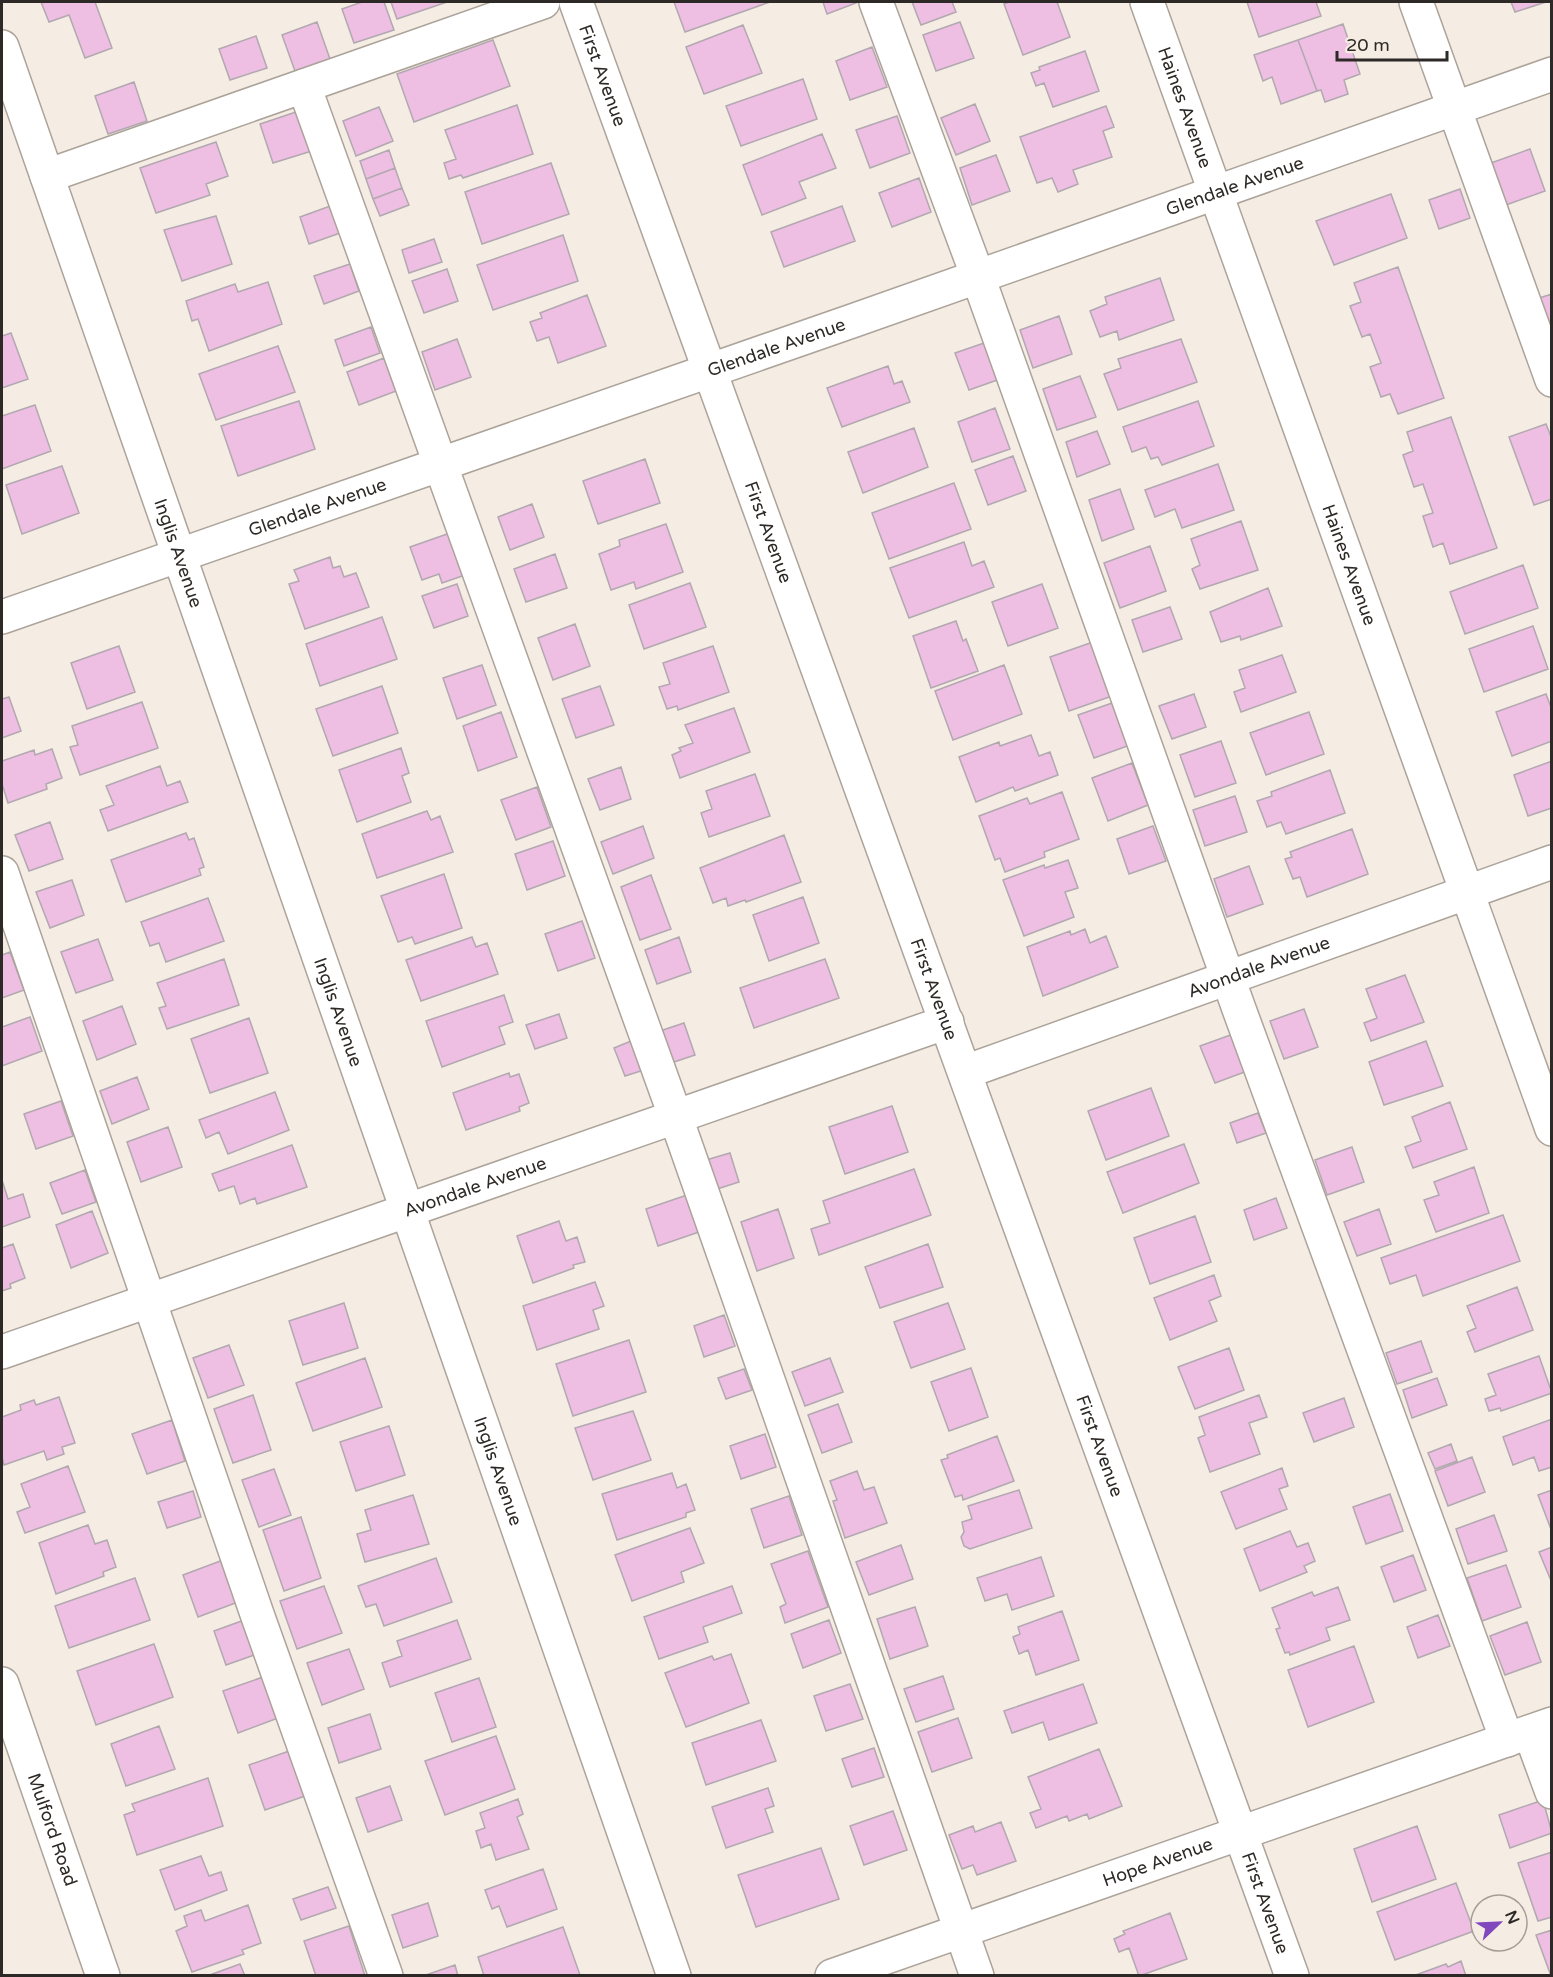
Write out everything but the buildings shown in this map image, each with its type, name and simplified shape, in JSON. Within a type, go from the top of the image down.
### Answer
[{"type":"street","points":[[46,176],[543,2]]},
{"type":"street","name":"First Avenue","points":[[576,2],[1292,1976]]},
{"type":"street","points":[[876,2],[978,277],[1228,978],[1551,1792]]},
{"type":"street","name":"Haines Avenue","points":[[1147,2],[1551,1129]]},
{"type":"street","points":[[1416,2],[1551,380]]},
{"type":"street","name":"Inglis Avenue","points":[[2,47],[674,1976]]},
{"type":"street","name":"Glendale Avenue","points":[[2,617],[978,277],[1551,74]]},
{"type":"street","points":[[304,86],[676,1118],[977,1976]]},
{"type":"street","name":"Avondale Avenue","points":[[965,1072],[1551,862]]},
{"type":"street","points":[[2,873],[149,1301],[386,1976]]},
{"type":"street","name":"Avondale Avenue","points":[[2,1352],[947,1022]]},
{"type":"street","name":"Mulford Road","points":[[2,1684],[103,1976]]},
{"type":"street","name":"Hope Avenue","points":[[832,1976],[1529,1732]]}]
